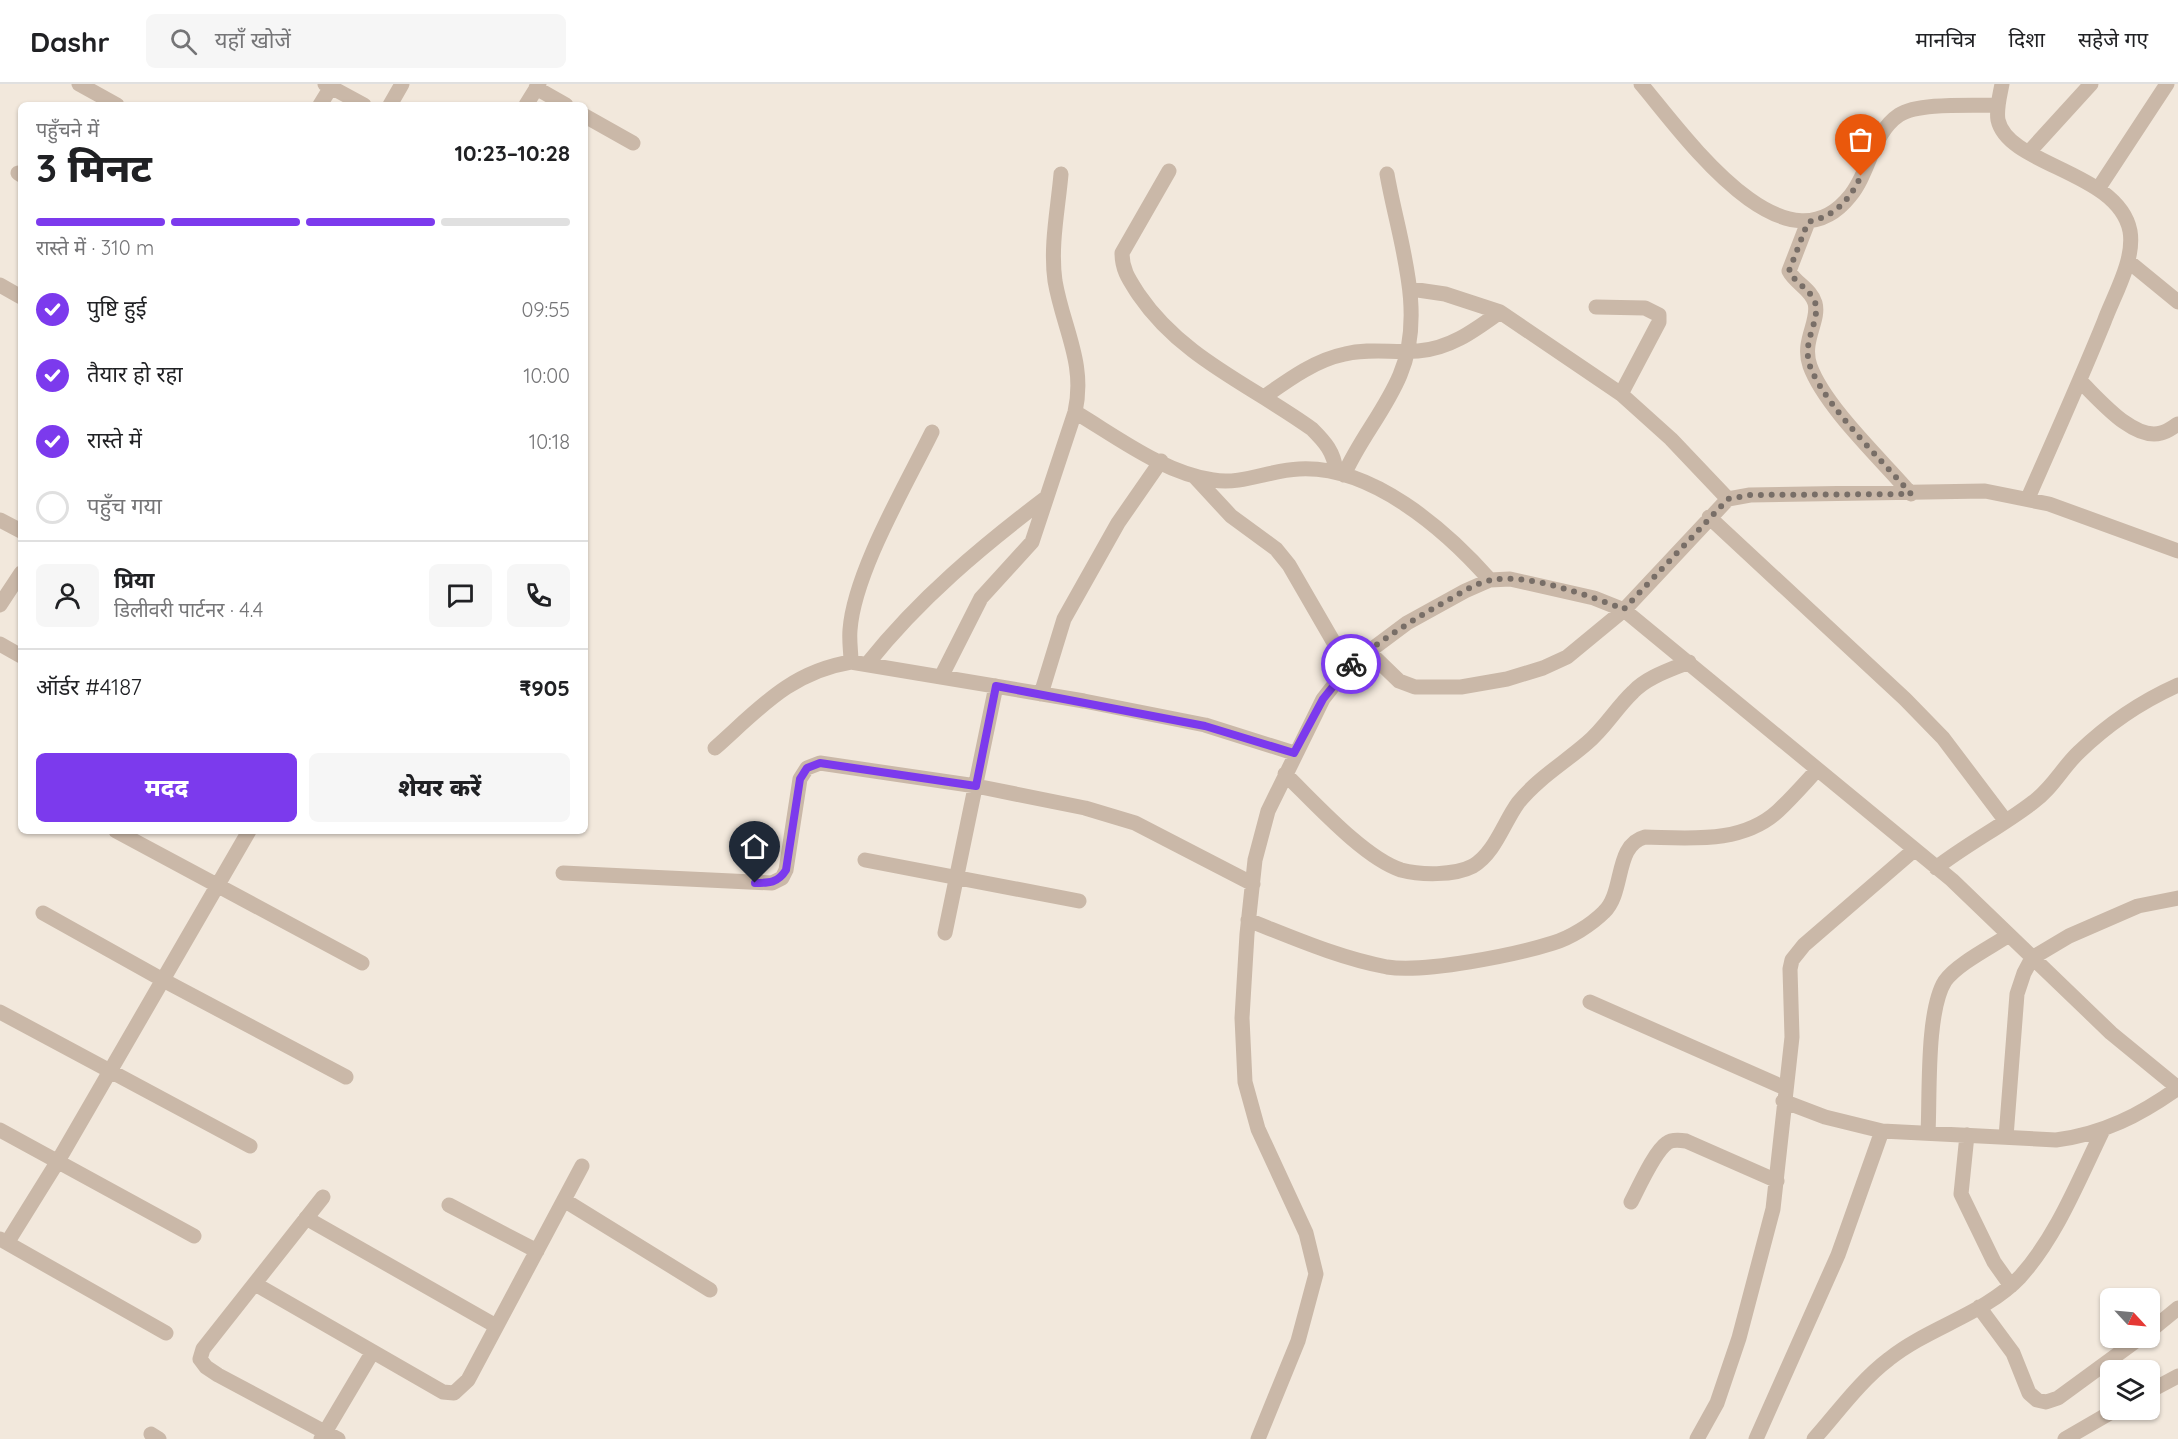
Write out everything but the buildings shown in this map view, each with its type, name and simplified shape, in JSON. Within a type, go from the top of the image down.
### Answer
[{"type":"street","points":[[80,84],[112,102]]},
{"type":"street","points":[[392,102],[402,84]]},
{"type":"street","points":[[1641,84],[1690,141],[1740,192],[1764,211],[1787,220],[1808,222],[1824,218],[1852,195],[1889,123],[1901,114],[1916,109],[1998,105]]},
{"type":"street","points":[[2002,84],[1998,120],[2003,131],[2029,152],[2098,189],[2115,202],[2125,215],[2130,233],[2128,261],[2080,381],[2028,498]]},
{"type":"street","points":[[2029,152],[2091,84]]},
{"type":"street","points":[[2098,189],[2167,84]]},
{"type":"street","points":[[321,102],[328,86],[358,102]]},
{"type":"street","points":[[528,102],[538,86],[562,102]]},
{"type":"street","points":[[588,118],[633,143]]},
{"type":"street","points":[[1168,171],[1122,253],[1122,265],[1126,275],[1152,314],[1176,339],[1198,357],[1312,429],[1327,444],[1340,473]]},
{"type":"street","points":[[942,677],[981,598],[1032,543],[1075,412],[1079,393],[1079,375],[1062,309],[1053,257],[1061,174]]},
{"type":"street","points":[[1340,473],[1386,406],[1408,351],[1411,289],[1407,264],[1395,222],[1387,174]]},
{"type":"street","points":[[1808,222],[1789,271],[1815,302],[1816,311],[1807,345],[1811,369],[1833,404],[1911,494]]},
{"type":"street","points":[[2128,261],[2178,302]]},
{"type":"street","points":[[0,285],[18,295]]},
{"type":"street","points":[[1411,289],[1445,294],[1500,312],[1621,394],[1671,439],[1728,499]]},
{"type":"street","points":[[1596,307],[1645,308],[1659,315],[1659,322],[1621,394]]},
{"type":"street","points":[[1264,398],[1318,363],[1343,354],[1370,350],[1419,351],[1449,344],[1470,334],[1500,312]]},
{"type":"street","points":[[2080,381],[2133,428],[2146,434],[2161,433],[2178,424]]},
{"type":"street","points":[[1075,412],[1194,477],[1216,481],[1238,481],[1298,469],[1340,473],[1386,492],[1437,527],[1490,580]]},
{"type":"street","points":[[851,662],[849,631],[859,590],[932,432]]},
{"type":"street","points":[[1041,694],[1064,619],[1118,523],[1161,461]]},
{"type":"street","points":[[1194,477],[1231,516],[1276,549],[1289,565],[1348,667]]},
{"type":"street","points":[[1368,651],[1399,681],[1415,687],[1461,687],[1507,679],[1551,664],[1567,657],[1624,609],[1728,499],[1750,495],[1985,491],[2028,498],[2178,551]]},
{"type":"street","points":[[868,663],[927,596],[983,545],[1047,496]]},
{"type":"street","points":[[1709,517],[1913,706],[1943,738],[2005,820]]},
{"type":"street","points":[[0,520],[18,529]]},
{"type":"street","points":[[0,605],[18,578]]},
{"type":"street","points":[[1258,1439],[1298,1341],[1316,1274],[1306,1233],[1258,1129],[1245,1082],[1242,1018],[1248,920],[1255,860],[1268,811],[1294,753],[1323,699],[1348,667],[1407,622],[1490,580],[1510,579],[1544,584],[1624,609],[1936,868],[2111,1033],[2178,1088],[2149,1108],[2103,1130],[2056,1140],[1882,1131],[1825,1117],[1590,1002]]},
{"type":"street","points":[[0,644],[18,654]]},
{"type":"street","points":[[715,748],[784,687],[813,671],[851,662],[868,663],[1041,694],[1205,726],[1294,753]]},
{"type":"street","points":[[1285,774],[1358,843],[1382,861],[1401,870],[1421,873],[1473,866],[1488,852],[1518,804],[1536,785],[1589,741],[1632,692],[1643,683],[1689,662]]},
{"type":"street","points":[[1936,868],[2050,789],[2077,754],[2118,718],[2145,700],[2178,685]]},
{"type":"street","points":[[945,933],[996,686]]},
{"type":"street","points":[[564,873],[772,883],[782,878],[786,870],[800,779],[807,768],[820,763],[976,786],[1085,808],[1135,823],[1253,884]]},
{"type":"street","points":[[1248,920],[1345,957],[1389,967],[1418,968],[1489,958],[1555,943],[1587,926],[1615,899],[1627,849],[1634,840],[1645,837],[1730,836],[1754,827],[1777,812],[1817,770]]},
{"type":"street","points":[[121,834],[362,963]]},
{"type":"street","points":[[166,1333],[4,1241],[58,1161],[247,834]]},
{"type":"street","points":[[1698,1439],[1717,1402],[1739,1338],[1773,1209],[1778,1181],[1784,1095],[1792,1037],[1792,960],[1804,945],[1914,850]]},
{"type":"street","points":[[866,860],[1079,902]]},
{"type":"street","points":[[2006,1137],[2018,994],[2024,973],[2032,958],[2105,918],[2138,906],[2178,898]]},
{"type":"street","points":[[43,913],[163,980],[346,1077]]},
{"type":"street","points":[[1928,1133],[1934,1017],[1945,981],[1954,972],[2009,935]]},
{"type":"street","points":[[0,1012],[250,1146]]},
{"type":"street","points":[[0,1130],[194,1236]]},
{"type":"street","points":[[1814,1439],[1855,1390],[1888,1359],[1936,1328],[1978,1307],[2011,1286],[2043,1247],[2103,1130]]},
{"type":"street","points":[[1756,1439],[1838,1255],[1882,1131]]},
{"type":"street","points":[[1967,1135],[1961,1194],[1994,1262],[2011,1286]]},
{"type":"street","points":[[1631,1202],[1657,1155],[1667,1143],[1676,1140],[1686,1141],[1778,1181]]},
{"type":"street","points":[[255,1284],[442,1392],[453,1393],[468,1380],[582,1166]]},
{"type":"street","points":[[323,1197],[203,1349],[200,1359],[206,1367],[218,1375],[328,1437],[372,1353]]},
{"type":"street","points":[[564,1200],[710,1290]]},
{"type":"street","points":[[448,1205],[537,1251]]},
{"type":"street","points":[[306,1218],[496,1326]]},
{"type":"street","points":[[1978,1307],[2013,1353],[2029,1393],[2037,1400],[2046,1402],[2058,1398],[2126,1348]]},
{"type":"street","points":[[2160,1323],[2178,1308]]},
{"type":"street","points":[[2160,1386],[2178,1376]]},
{"type":"street","points":[[2065,1439],[2100,1419]]},
{"type":"way so far","points":[[1351,664],[1407,622],[1490,580],[1510,579],[1544,584],[1624,609],[1728,499],[1750,495],[1911,494],[1833,404],[1811,369],[1807,345],[1816,311],[1815,302],[1789,271],[1808,222],[1824,218],[1839,208],[1852,195],[1861,176]]},
{"type":"route","points":[[755,883],[772,883],[782,878],[786,870],[796,794],[800,779],[807,768],[820,763],[976,786],[996,686],[1084,701],[1205,726],[1294,753],[1323,699],[1351,664]]}]
